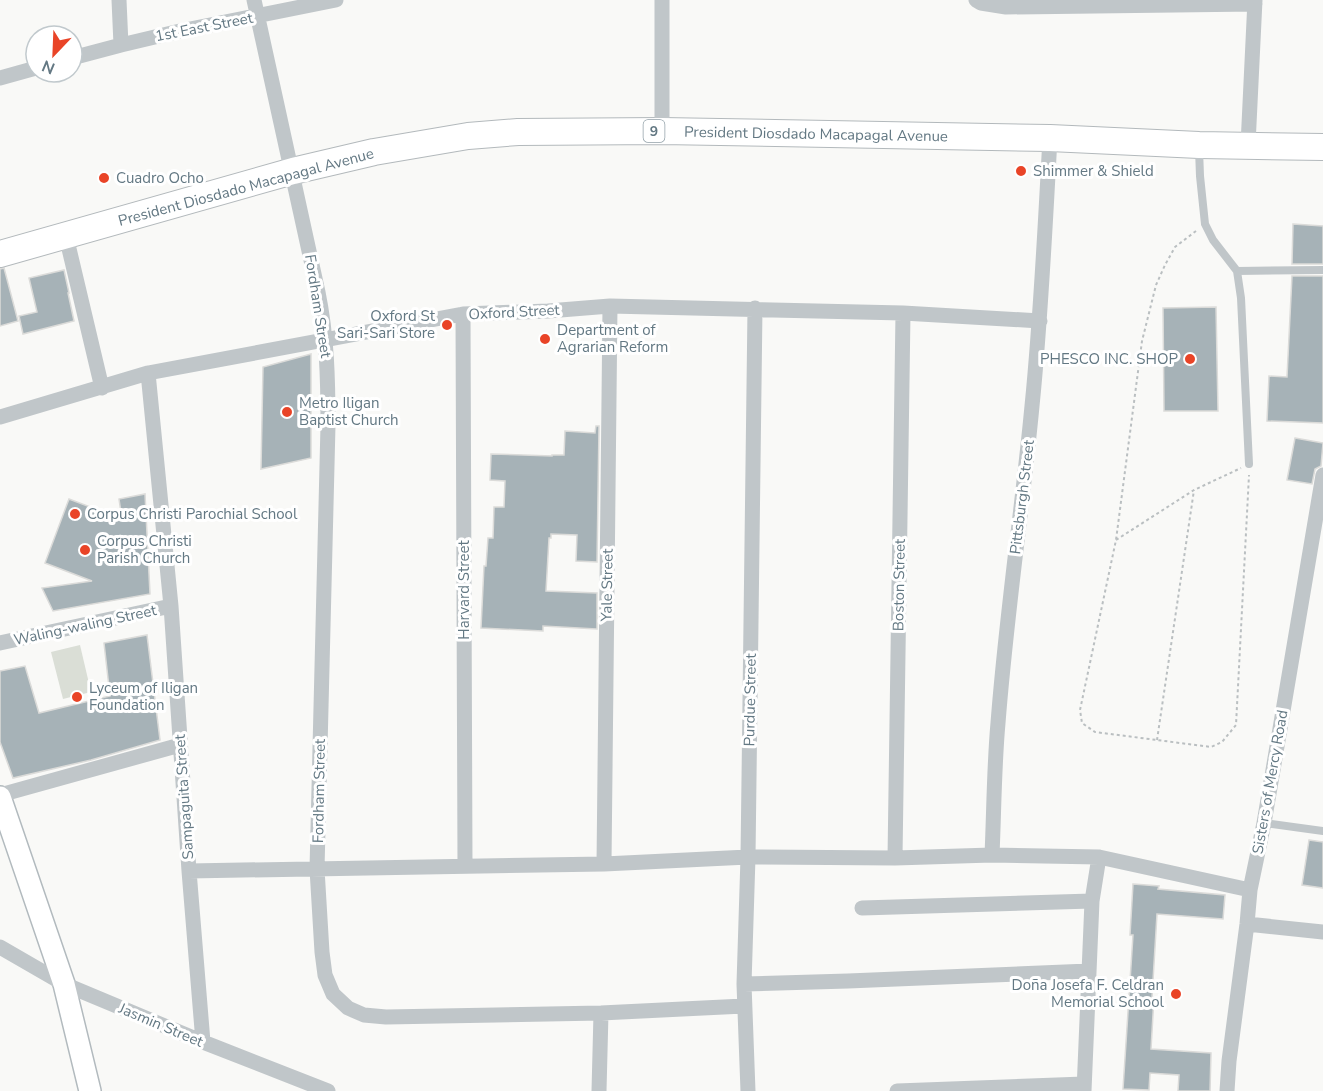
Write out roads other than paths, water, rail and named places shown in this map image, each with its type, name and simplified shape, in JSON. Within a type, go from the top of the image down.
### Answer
[{"type":"highway","name":"President Diosdado Macapagal Avenue","points":[[0,254],[293,171],[374,152],[468,136],[518,132],[662,131],[1050,138],[1199,145],[1323,147]]},
{"type":"main road","points":[[0,796],[64,984],[90,1091]]},
{"type":"street","points":[[119,0],[121,45]]},
{"type":"street","name":"Fordham Street","points":[[254,0],[322,312],[328,370],[317,868],[322,952],[325,975],[333,994],[348,1008],[364,1015],[386,1017],[744,1006]]},
{"type":"street","points":[[662,131],[663,0]]},
{"type":"street","points":[[976,0],[1006,7],[1255,2],[1248,145]]},
{"type":"street","name":"1st East Street","points":[[84,55],[180,31],[330,1]]},
{"type":"street","points":[[0,78],[24,71]]},
{"type":"street","name":"Pittsburgh Street","points":[[992,855],[998,723],[1040,321],[1050,138]]},
{"type":"street","points":[[66,236],[102,388]]},
{"type":"street","name":"Oxford Street","points":[[0,417],[148,373],[463,314],[610,306],[903,313],[1040,321]]},
{"type":"street","name":"Yale Street","points":[[604,864],[610,306]]},
{"type":"street","name":"Purdue Street","points":[[748,1091],[744,984],[748,857],[755,308]]},
{"type":"street","name":"Boston Street","points":[[895,858],[903,313]]},
{"type":"street","name":"Harvard Street","points":[[463,314],[465,866]]},
{"type":"street","name":"Sampaguita Street","points":[[148,373],[171,606],[203,1042]]},
{"type":"street","name":"Sisters of Mercy Road","points":[[1227,1091],[1250,890],[1264,823],[1323,475]]},
{"type":"street","name":"Waling-waling Street","points":[[0,643],[171,606]]},
{"type":"street","points":[[0,796],[180,745]]},
{"type":"street","points":[[189,871],[604,864],[748,857],[895,858],[992,855],[1099,857],[1250,890]]},
{"type":"street","points":[[897,1091],[1084,1087],[1092,902],[1099,857]]},
{"type":"street","points":[[862,908],[1092,902]]},
{"type":"street","points":[[1247,924],[1323,932]]},
{"type":"street","name":"Jasmin Street","points":[[0,947],[64,984],[328,1091]]},
{"type":"street","points":[[744,984],[1089,971]]},
{"type":"street","points":[[599,1091],[601,1012]]},
{"type":"lane","points":[[1199,145],[1205,224],[1237,271],[1241,298],[1249,464]]},
{"type":"lane","points":[[1237,271],[1323,270]]},
{"type":"lane","points":[[1264,823],[1323,831]]},
{"type":"place","name":"Shimmer & Shield","points":[[1021,171]]},
{"type":"place","name":"Cuadro Ocho","points":[[104,178]]},
{"type":"place","name":"Oxford St Sari-Sari Store","points":[[447,325]]},
{"type":"place","name":"Department of Agrarian Reform","points":[[545,339]]},
{"type":"place","name":"PHESCO INC. SHOP","points":[[1190,359]]},
{"type":"place","name":"Metro Iligan Baptist Church","points":[[287,412]]},
{"type":"place","name":"Corpus Christi Parochial School","points":[[75,514]]},
{"type":"place","name":"Corpus Christi Parish Church","points":[[85,550]]},
{"type":"place","name":"Lyceum of Iligan Foundation","points":[[77,697]]},
{"type":"place","name":"Doña Josefa F. Celdran Memorial School","points":[[1176,994]]}]
